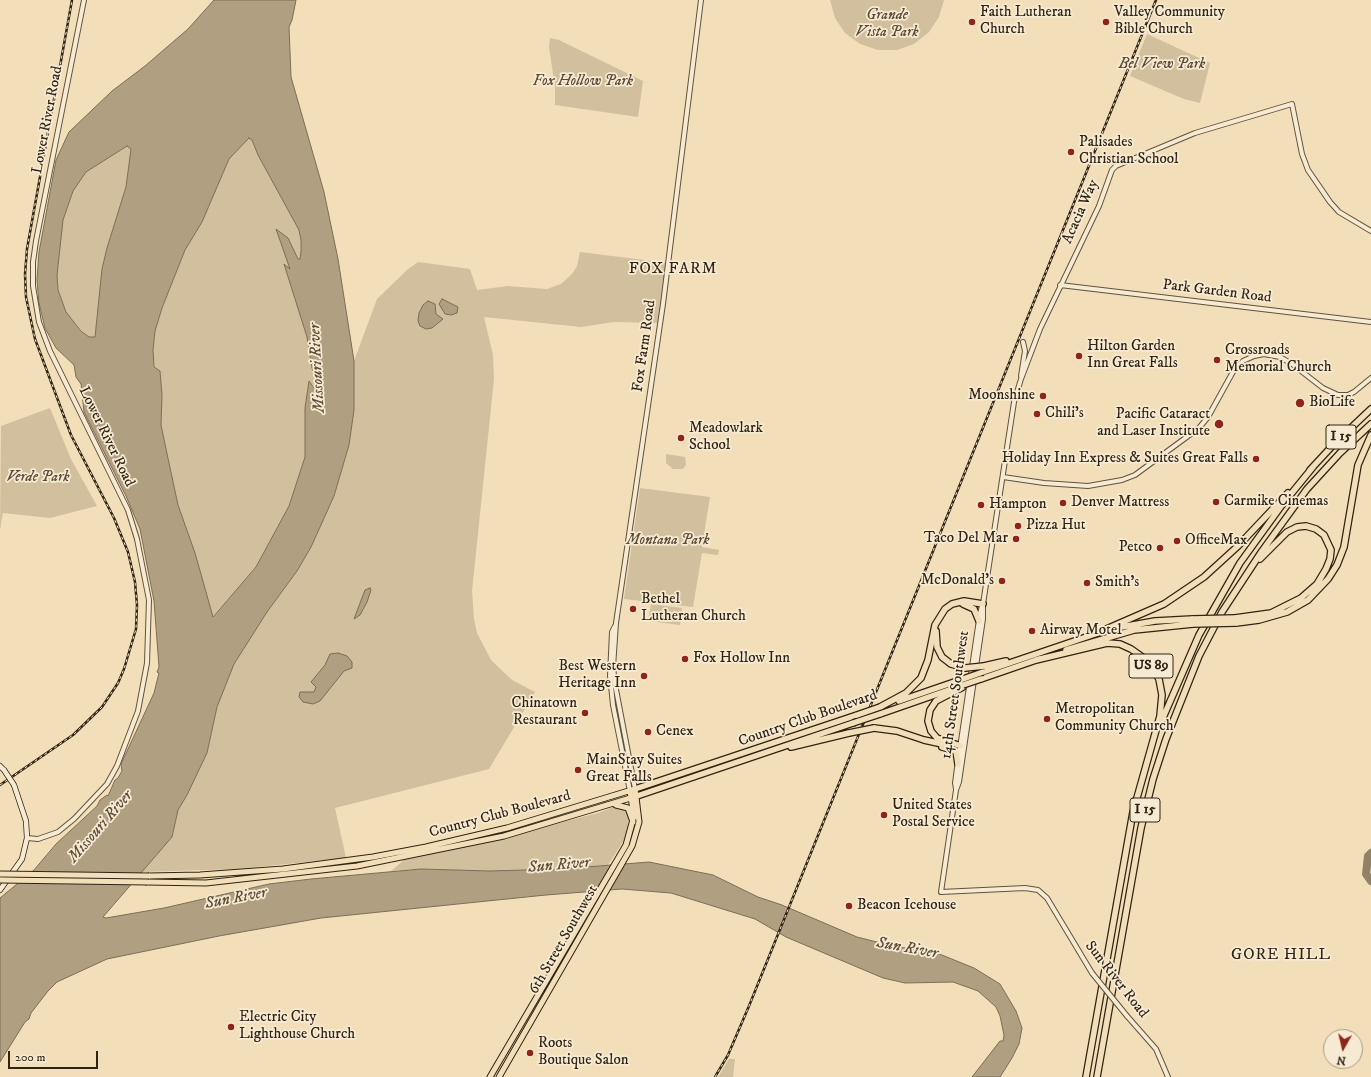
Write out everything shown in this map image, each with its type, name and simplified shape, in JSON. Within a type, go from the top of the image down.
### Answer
[{"type":"highway","name":"I 15","points":[[1086,1077],[1125,853],[1140,785],[1169,702],[1199,635],[1240,563],[1282,505],[1313,467],[1371,409]]},
{"type":"highway","name":"I 15","points":[[1097,1077],[1141,828],[1153,779],[1166,739],[1199,656],[1222,612],[1307,490],[1340,453],[1371,424]]},
{"type":"highway","points":[[1095,634],[1139,623],[1259,620],[1287,612],[1308,600],[1328,579],[1337,565],[1344,547],[1358,464],[1371,435]]},
{"type":"highway","points":[[1095,634],[1164,604],[1204,577],[1238,546],[1313,467]]},
{"type":"highway","points":[[1235,620],[1271,613],[1301,598],[1317,584],[1326,569],[1330,559],[1331,550],[1324,535],[1316,529],[1306,526],[1297,527],[1287,532],[1254,564]]},
{"type":"highway","points":[[880,707],[906,693],[921,678],[928,660],[935,625],[945,609],[956,603],[964,601],[984,604]]},
{"type":"highway","points":[[963,604],[974,609],[979,621]]},
{"type":"highway","points":[[983,669],[965,668],[952,664],[945,659],[938,650],[936,638],[937,628],[942,617],[952,608],[963,604],[984,604]]},
{"type":"highway","points":[[1036,660],[1124,632],[1193,622]]},
{"type":"highway","name":"Country Club Boulevard","points":[[634,797],[880,714],[963,684],[983,669],[1045,652],[1095,634]]},
{"type":"highway","name":"US 89","points":[[1036,660],[1107,643],[1120,644],[1131,649],[1148,661],[1159,679],[1163,705],[1140,785]]},
{"type":"highway","name":"Country Club Boulevard","points":[[633,790],[880,707],[979,680],[1036,660]]},
{"type":"highway","points":[[963,684],[936,701],[930,710],[928,721],[931,731],[937,738],[963,746]]},
{"type":"highway","points":[[771,750],[780,750],[874,728],[897,730],[954,749],[957,754],[958,764]]},
{"type":"highway","points":[[933,743],[963,746]]},
{"type":"main road","points":[[0,890],[22,859],[27,838],[26,821],[14,785],[2,768]]},
{"type":"main road","name":"6th Street Southwest","points":[[499,1077],[635,839],[639,822],[633,790]]},
{"type":"main road","name":"Country Club Boulevard","points":[[0,874],[200,876],[284,869],[426,847],[507,828],[633,790]]},
{"type":"main road","name":"6th Street Southwest","points":[[490,1077],[628,840],[633,822],[634,797]]},
{"type":"main road","name":"Country Club Boulevard","points":[[0,880],[147,882],[230,881],[357,866],[504,836],[634,797]]},
{"type":"main road","points":[[613,804],[628,808],[633,822]]},
{"type":"street","name":"Lower River Road","points":[[27,838],[38,839],[58,832],[74,819],[107,784],[117,766],[138,711],[148,655],[149,600],[137,539],[128,510],[50,351],[38,316],[33,286],[33,262],[36,241],[84,0]]},
{"type":"street","name":"Fox Farm Road","points":[[633,790],[615,684],[614,667],[616,623],[663,304],[701,0]]},
{"type":"street","name":"Acacia Way","points":[[1060,285],[1099,206],[1112,170],[1116,166],[1195,133],[1292,104],[1302,154],[1308,170],[1325,196],[1339,212],[1371,231]]},
{"type":"street","name":"Park Garden Road","points":[[1060,285],[1371,322]]},
{"type":"street","name":"14th Street Southwest","points":[[956,790],[955,783],[963,746],[983,619],[1014,402],[1020,379],[1060,285]]},
{"type":"street","points":[[1020,379],[1025,351],[1023,342]]},
{"type":"street","points":[[1003,477],[1069,486],[1088,486],[1122,480],[1135,475],[1199,428],[1208,417],[1234,370],[1243,361],[1254,356],[1264,354],[1280,357],[1292,364],[1323,388],[1338,395],[1348,395],[1354,392],[1371,378]]},
{"type":"street","name":"14th Street Southwest","points":[[941,892],[956,790],[959,782],[979,621],[984,604]]},
{"type":"street","name":"Sun River Road","points":[[941,892],[1034,888],[1043,893],[1092,973],[1156,1049],[1168,1077]]},
{"type":"green space","name":"Grande Vista Park","points":[[830,0],[944,0],[939,17],[929,32],[914,44],[897,50],[878,50],[860,44],[845,33],[835,18]]},
{"type":"green space","name":"Bel View Park","points":[[1147,34],[1210,63],[1200,103],[1184,99],[1130,76]]},
{"type":"green space","name":"Fox Hollow Park","points":[[550,38],[559,40],[643,81],[638,117],[555,105],[555,87],[549,47]]},
{"type":"green space","points":[[249,138],[252,140],[258,155],[299,230],[301,240],[300,259],[298,259],[288,238],[291,270],[285,265],[307,337],[312,368],[322,392],[323,402],[316,388],[309,381],[305,408],[305,457],[289,506],[256,567],[212,617],[195,553],[178,505],[161,425],[162,395],[160,371],[154,367],[153,350],[155,331],[162,308],[185,250],[202,222],[229,159]]},
{"type":"green space","points":[[127,146],[131,148],[126,187],[102,269],[95,337],[89,337],[66,312],[58,290],[57,275],[63,220],[73,191],[86,172]]},
{"type":"green space","points":[[580,252],[668,263],[660,323],[614,322],[581,327],[484,317],[493,355],[494,379],[472,591],[474,619],[477,633],[491,660],[512,680],[535,692],[489,769],[335,808],[346,858],[238,869],[141,872],[172,837],[178,810],[187,795],[207,753],[217,707],[234,664],[267,612],[297,571],[311,547],[334,496],[349,445],[354,410],[354,361],[377,299],[407,270],[418,262],[470,269],[477,290],[508,286],[547,289],[561,284],[572,274],[577,266]]},
{"type":"green space","name":"Verde Park","points":[[50,408],[71,459],[97,506],[50,518],[3,513],[0,530],[1,426]]},
{"type":"green space","points":[[666,454],[685,457],[686,465],[683,469],[673,469],[666,463]]},
{"type":"green space","name":"Montana Park","points":[[640,488],[710,497],[702,547],[719,550],[718,555],[702,553],[693,607],[624,599]]},
{"type":"green space","points":[[651,604],[682,608],[680,625],[648,621]]},
{"type":"green space","points":[[616,806],[625,807],[629,814],[628,829],[624,840],[608,865],[561,869],[489,871],[421,869],[391,871],[405,859],[543,827],[598,813]]},
{"type":"green space","points":[[729,1059],[735,1059],[733,1077],[718,1077]]},
{"type":"water","points":[[214,0],[296,0],[289,27],[291,77],[324,192],[338,259],[354,361],[354,410],[349,445],[334,496],[311,547],[297,571],[267,612],[234,664],[217,707],[207,753],[187,795],[178,810],[172,837],[103,917],[106,918],[164,908],[269,884],[311,879],[421,869],[489,871],[561,869],[649,862],[713,875],[758,897],[782,905],[857,937],[897,947],[932,951],[974,968],[1000,984],[1016,1011],[1022,1028],[1019,1044],[1000,1077],[972,1077],[1000,1041],[1003,1041],[1004,1035],[1000,1016],[996,1007],[978,991],[953,982],[905,983],[883,978],[786,937],[755,919],[671,893],[622,889],[546,895],[321,918],[219,936],[107,959],[57,982],[31,1013],[29,1019],[25,1022],[0,1062],[0,898],[34,870],[56,844],[97,806],[100,800],[107,795],[108,796],[115,780],[122,771],[121,764],[154,693],[159,673],[157,672],[159,667],[154,601],[140,529],[126,496],[84,412],[81,384],[76,377],[74,365],[56,348],[45,328],[39,303],[37,280],[39,252],[56,160],[69,132],[112,91],[145,66],[188,29]],"holes":[[[249,138],[252,140],[258,155],[299,230],[301,240],[300,259],[298,259],[288,238],[276,229],[290,269],[284,264],[307,337],[312,368],[322,392],[323,400],[309,381],[305,408],[305,457],[289,506],[256,567],[213,617],[195,553],[178,505],[161,425],[162,395],[160,371],[154,367],[153,350],[155,331],[162,308],[185,250],[202,222],[229,159]],[[127,146],[131,149],[126,187],[102,269],[95,337],[89,337],[81,331],[66,312],[58,290],[57,275],[63,220],[73,191],[86,172]]]},
{"type":"water","points":[[442,299],[458,307],[457,313],[451,315],[445,314],[439,304]]},
{"type":"water","points":[[428,301],[435,304],[436,314],[443,319],[432,328],[426,329],[420,326],[418,321],[419,313],[423,305]]},
{"type":"water","points":[[370,588],[371,590],[367,602],[360,615],[354,619],[365,590]]},
{"type":"water","points":[[338,653],[347,656],[352,662],[352,668],[344,671],[320,701],[313,704],[303,702],[299,697],[300,692],[314,692],[316,687],[311,682],[325,665],[330,654]]},
{"type":"taxiway","points":[[1371,853],[1368,856],[1366,874],[1371,881]]},
{"type":"railway","points":[[0,785],[73,735],[102,707],[118,683],[124,669],[136,629],[137,605],[135,582],[128,552],[114,518],[71,435],[35,339],[26,297],[25,274],[27,249],[72,0]]},
{"type":"railway","points":[[715,1077],[728,1055],[749,1006],[1156,0]]},
{"type":"place","name":"Faith Lutheran Church","points":[[972,22]]},
{"type":"place","name":"Valley Community Bible Church","points":[[1106,22]]},
{"type":"place","name":"Palisades Christian School","points":[[1071,152]]},
{"type":"place","name":"Hilton Garden Inn Great Falls","points":[[1079,356]]},
{"type":"place","name":"Crossroads Memorial Church","points":[[1217,360]]},
{"type":"place","name":"Moonshine","points":[[1043,396]]},
{"type":"place","name":"BioLife","points":[[1300,403]]},
{"type":"place","name":"Chili's","points":[[1037,414]]},
{"type":"place","name":"Pacific Cataract and Laser Institute","points":[[1219,424]]},
{"type":"place","name":"Meadowlark School","points":[[681,438]]},
{"type":"place","name":"Holiday Inn Express & Suites Great Falls","points":[[1256,459]]},
{"type":"place","name":"Carmike Cinemas","points":[[1216,502]]},
{"type":"place","name":"Denver Mattress","points":[[1063,503]]},
{"type":"place","name":"Hampton","points":[[981,505]]},
{"type":"place","name":"Pizza Hut","points":[[1018,526]]},
{"type":"place","name":"Taco Del Mar","points":[[1016,539]]},
{"type":"place","name":"OfficeMax","points":[[1177,541]]},
{"type":"place","name":"Petco","points":[[1160,548]]},
{"type":"place","name":"McDonald's","points":[[1002,581]]},
{"type":"place","name":"Smith's","points":[[1087,583]]},
{"type":"place","name":"Bethel Lutheran Church","points":[[633,609]]},
{"type":"place","name":"Airway Motel","points":[[1032,631]]},
{"type":"place","name":"Fox Hollow Inn","points":[[685,659]]},
{"type":"place","name":"Best Western Heritage Inn","points":[[644,676]]},
{"type":"place","name":"Chinatown Restaurant","points":[[585,713]]},
{"type":"place","name":"Metropolitan Community Church","points":[[1047,719]]},
{"type":"place","name":"Cenex","points":[[648,732]]},
{"type":"place","name":"MainStay Suites Great Falls","points":[[578,770]]},
{"type":"place","name":"United States Postal Service","points":[[884,815]]},
{"type":"place","name":"Beacon Icehouse","points":[[849,906]]},
{"type":"place","name":"Electric City Lighthouse Church","points":[[231,1027]]},
{"type":"place","name":"Roots Boutique Salon","points":[[530,1053]]},
{"type":"district","name":"FOX FARM","points":[[673,270]]},
{"type":"district","name":"GORE HILL","points":[[1281,956]]},
{"type":"water label","name":"Missouri River","points":[[318,368]]},
{"type":"water label","name":"Missouri River","points":[[101,827]]},
{"type":"water label","name":"Sun River","points":[[559,866]]},
{"type":"water label","name":"Sun River","points":[[236,899]]},
{"type":"water label","name":"Sun River","points":[[907,949]]}]
